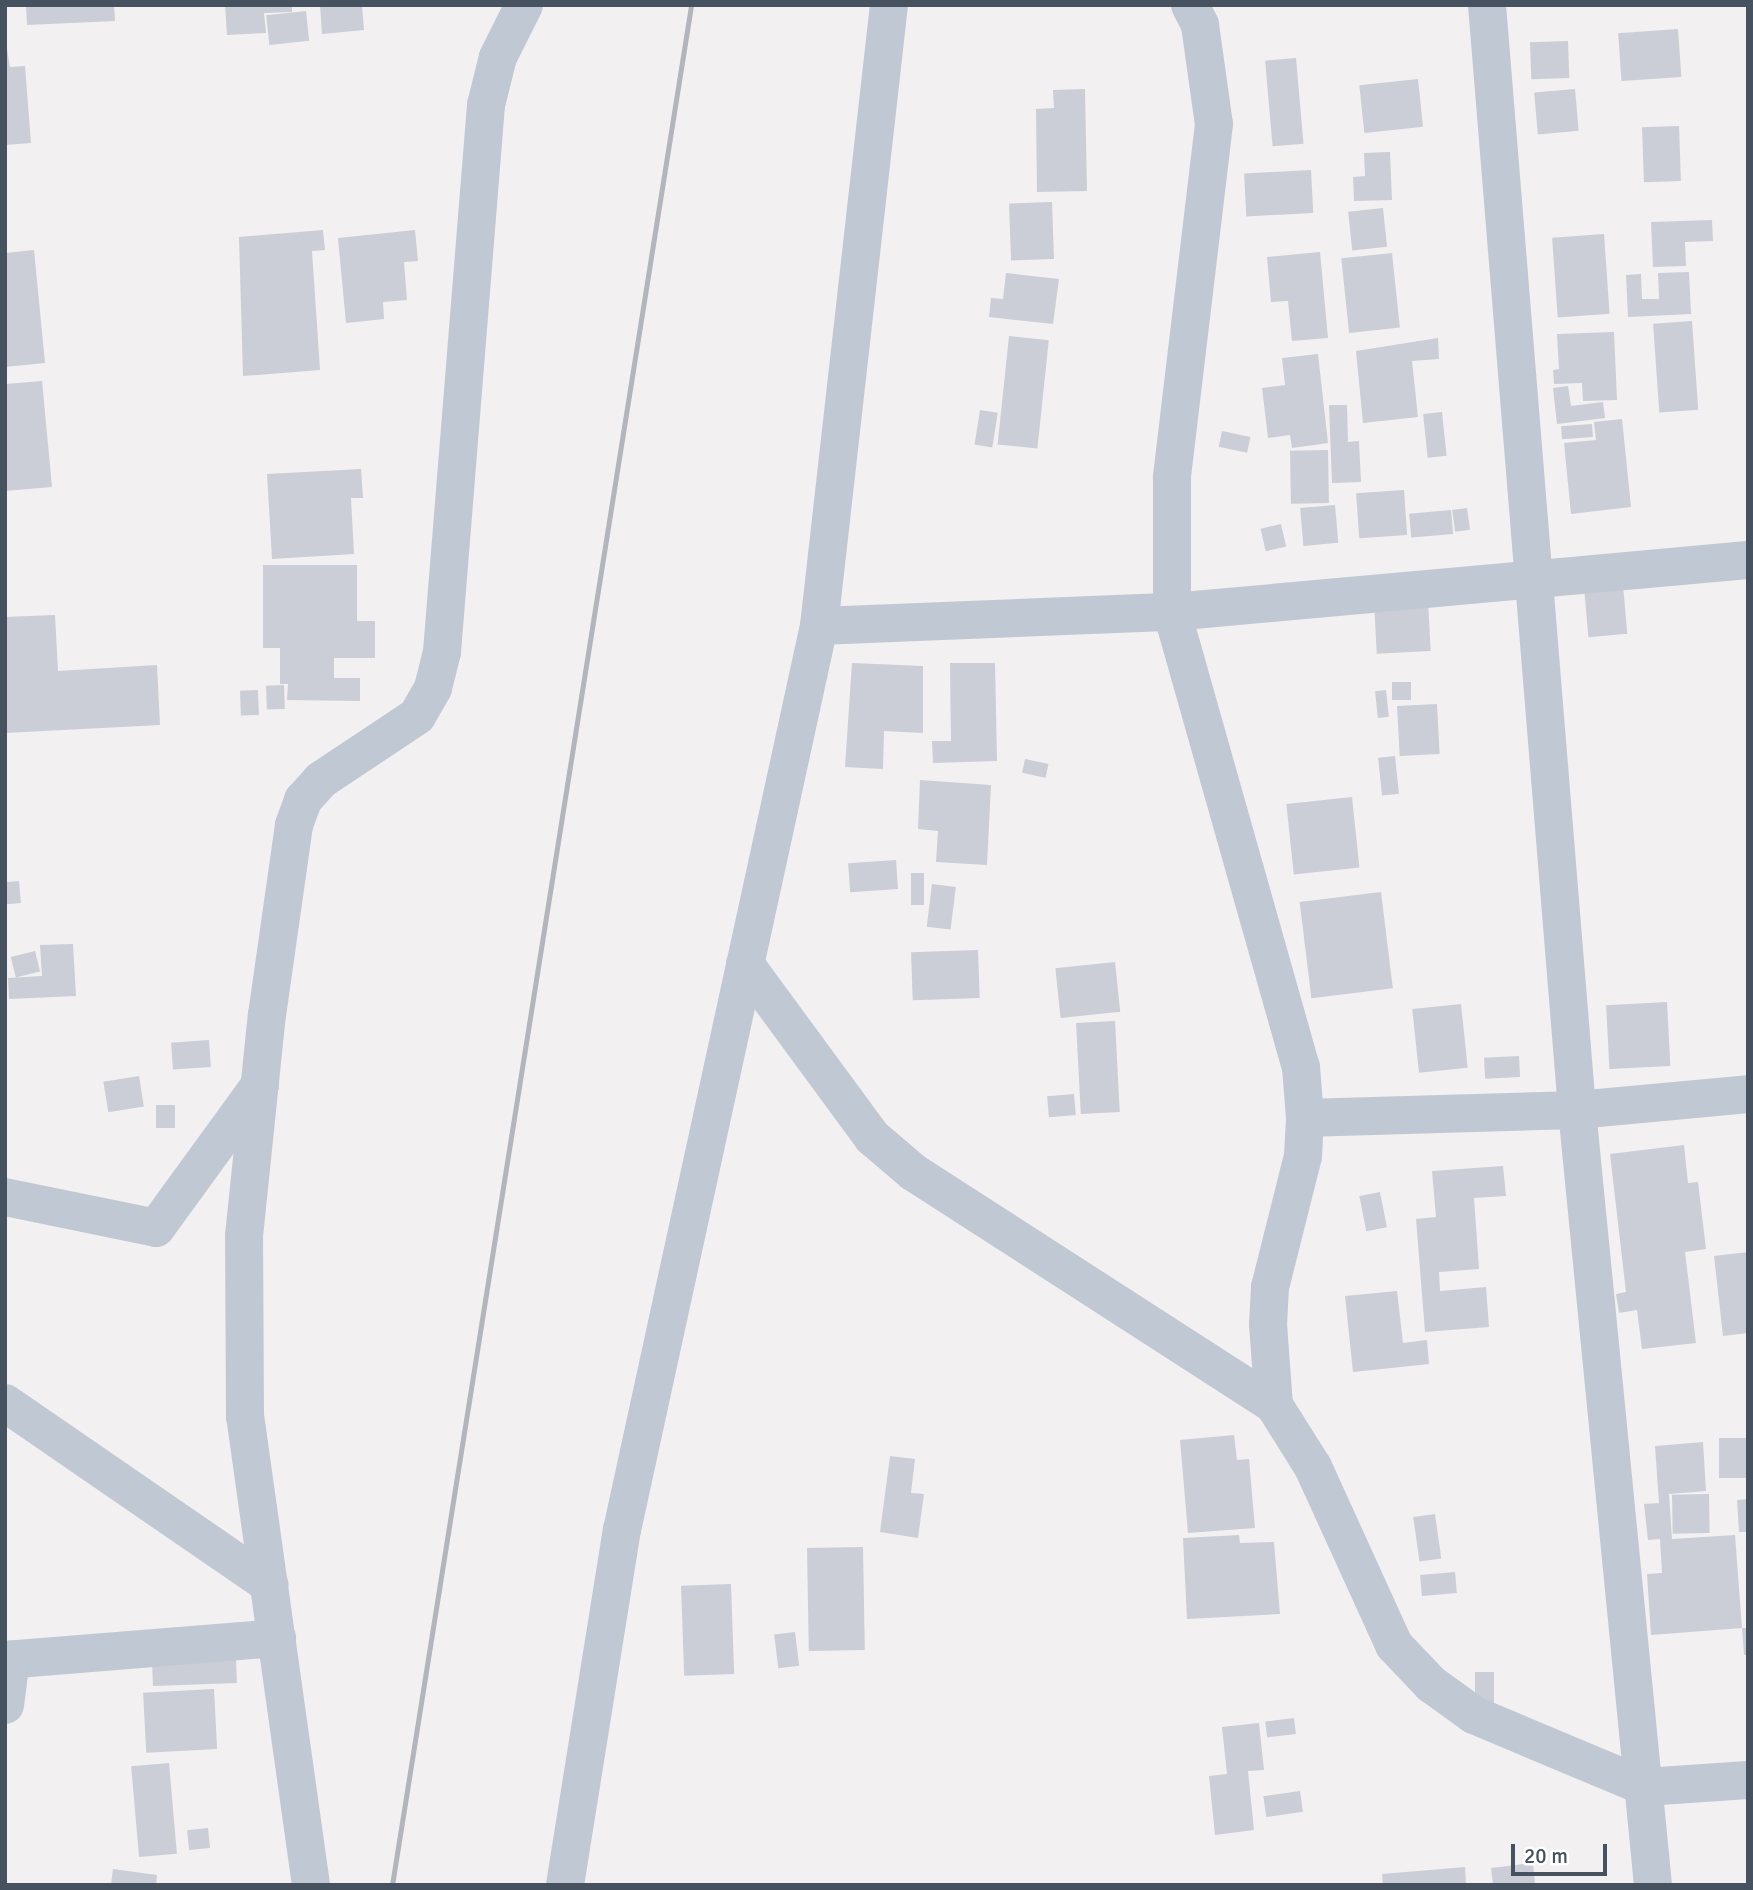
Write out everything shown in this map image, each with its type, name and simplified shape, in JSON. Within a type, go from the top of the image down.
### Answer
[{"type":"street","points":[[311,1885],[245,1416],[242,1321],[244,1236],[260,1084],[294,825],[303,800],[321,780],[417,716],[433,688],[442,652],[486,105],[498,57],[523,5]]},
{"type":"street","points":[[565,1885],[622,1530],[819,626],[889,5]]},
{"type":"street","points":[[1190,5],[1200,25],[1214,124],[1172,478],[1172,612],[1301,1067],[1305,1118],[1303,1156],[1270,1287],[1268,1324],[1274,1405]]},
{"type":"street","points":[[1487,5],[1530,579],[1577,1110],[1653,1885]]},
{"type":"street","points":[[819,626],[1172,612],[1748,560]]},
{"type":"street","points":[[745,964],[872,1136],[913,1172],[1274,1405],[1313,1467],[1394,1645],[1431,1684],[1474,1715],[1645,1787],[1748,1780]]},
{"type":"street","points":[[5,1196],[156,1228],[260,1084]]},
{"type":"street","points":[[1305,1118],[1577,1110],[1748,1094]]},
{"type":"street","points":[[5,1403],[270,1585]]},
{"type":"street","points":[[5,1705],[8,1660],[277,1638]]},
{"type":"building","points":[[26,5],[114,5],[115,21],[27,25]]},
{"type":"building","points":[[225,5],[292,5],[292,12],[264,13],[266,33],[227,35]]},
{"type":"building","points":[[320,5],[362,5],[364,30],[322,34]]},
{"type":"building","points":[[306,11],[309,41],[269,45],[266,15]]},
{"type":"building","points":[[1678,29],[1681,77],[1621,81],[1618,33]]},
{"type":"building","points":[[5,37],[10,67],[25,66],[31,143],[5,145]]},
{"type":"building","points":[[1568,41],[1569,78],[1531,79],[1530,42]]},
{"type":"building","points":[[1296,58],[1303,144],[1273,146],[1265,61]]},
{"type":"building","points":[[1418,79],[1423,127],[1364,133],[1359,85]]},
{"type":"building","points":[[1085,89],[1087,191],[1037,192],[1036,109],[1054,108],[1053,90]]},
{"type":"building","points":[[1575,89],[1579,131],[1538,134],[1534,93]]},
{"type":"building","points":[[1679,126],[1681,181],[1644,182],[1642,127]]},
{"type":"building","points":[[1390,152],[1392,200],[1354,201],[1353,177],[1365,176],[1364,153]]},
{"type":"building","points":[[1311,170],[1313,213],[1246,216],[1244,174]]},
{"type":"building","points":[[1052,202],[1054,259],[1011,260],[1009,204]]},
{"type":"building","points":[[1383,208],[1387,247],[1352,250],[1348,212]]},
{"type":"building","points":[[1712,220],[1713,241],[1685,242],[1686,266],[1653,267],[1651,222]]},
{"type":"building","points":[[323,230],[325,250],[312,251],[320,370],[243,376],[239,237]]},
{"type":"building","points":[[415,230],[418,261],[404,262],[407,300],[383,302],[384,319],[346,323],[338,238]]},
{"type":"building","points":[[1604,234],[1610,314],[1558,317],[1552,238]]},
{"type":"building","points":[[34,250],[45,363],[5,367],[5,253]]},
{"type":"building","points":[[1320,252],[1328,338],[1292,341],[1288,301],[1271,302],[1267,257]]},
{"type":"building","points":[[1392,253],[1400,328],[1349,333],[1341,258]]},
{"type":"building","points":[[1689,272],[1691,314],[1628,317],[1626,275],[1641,274],[1642,299],[1659,299],[1658,273]]},
{"type":"building","points":[[1006,273],[1059,279],[1053,324],[989,317],[991,298],[1003,299]]},
{"type":"building","points":[[1692,321],[1698,410],[1659,413],[1653,324]]},
{"type":"building","points":[[1614,332],[1617,400],[1583,401],[1582,383],[1554,384],[1553,370],[1559,369],[1557,334]]},
{"type":"building","points":[[1009,336],[1049,340],[1037,449],[998,444]]},
{"type":"building","points":[[1438,338],[1439,359],[1412,361],[1418,417],[1363,423],[1356,351]]},
{"type":"building","points":[[1318,354],[1328,443],[1292,448],[1290,435],[1268,438],[1262,388],[1285,385],[1282,358]]},
{"type":"building","points":[[42,381],[52,487],[5,491],[5,384]]},
{"type":"building","points":[[1568,386],[1571,406],[1603,402],[1605,418],[1557,424],[1553,388]]},
{"type":"building","points":[[1329,405],[1347,405],[1348,442],[1359,441],[1361,482],[1332,483]]},
{"type":"building","points":[[980,410],[998,413],[992,447],[975,445]]},
{"type":"building","points":[[1442,412],[1447,456],[1428,458],[1423,414]]},
{"type":"building","points":[[1622,419],[1631,507],[1571,514],[1564,443],[1596,440],[1594,422]]},
{"type":"building","points":[[1592,424],[1593,437],[1562,439],[1561,426]]},
{"type":"building","points":[[1222,431],[1250,437],[1247,453],[1219,447]]},
{"type":"building","points":[[1328,450],[1329,503],[1291,504],[1290,451]]},
{"type":"building","points":[[361,469],[363,498],[351,498],[354,554],[272,559],[267,474]]},
{"type":"building","points":[[1404,490],[1407,535],[1359,538],[1356,493]]},
{"type":"building","points":[[1335,505],[1338,543],[1303,546],[1300,508]]},
{"type":"building","points":[[1467,508],[1470,530],[1455,532],[1452,510]]},
{"type":"building","points":[[1451,510],[1453,534],[1411,538],[1409,514]]},
{"type":"building","points":[[1281,524],[1286,546],[1266,551],[1261,529]]},
{"type":"building","points":[[263,565],[357,565],[357,621],[375,621],[375,658],[334,658],[334,678],[360,678],[360,701],[287,700],[288,684],[280,684],[280,648],[263,648]]},
{"type":"building","points":[[1623,585],[1627,634],[1588,637],[1584,588]]},
{"type":"building","points":[[1428,600],[1431,651],[1377,654],[1374,603]]},
{"type":"building","points":[[55,615],[58,671],[157,665],[160,725],[5,733],[5,617]]},
{"type":"building","points":[[852,663],[923,666],[923,733],[884,731],[883,769],[845,767]]},
{"type":"building","points":[[950,663],[995,663],[997,761],[933,763],[932,741],[951,741]]},
{"type":"building","points":[[1392,682],[1411,682],[1411,700],[1392,700]]},
{"type":"building","points":[[284,685],[285,709],[267,710],[266,686]]},
{"type":"building","points":[[258,690],[259,715],[241,716],[240,691]]},
{"type":"building","points":[[1386,690],[1389,717],[1378,718],[1375,691]]},
{"type":"building","points":[[1437,704],[1440,754],[1400,756],[1397,706]]},
{"type":"building","points":[[1395,756],[1399,794],[1382,796],[1378,758]]},
{"type":"building","points":[[1025,759],[1048,764],[1046,778],[1022,773]]},
{"type":"building","points":[[920,780],[991,785],[987,865],[936,862],[938,831],[918,829]]},
{"type":"building","points":[[1352,797],[1359,868],[1294,875],[1286,804]]},
{"type":"building","points":[[896,860],[898,889],[850,892],[848,863]]},
{"type":"building","points":[[911,873],[924,873],[924,905],[911,905]]},
{"type":"building","points":[[19,881],[21,903],[7,904],[5,882]]},
{"type":"building","points":[[932,884],[956,887],[951,930],[927,927]]},
{"type":"building","points":[[1381,892],[1393,988],[1311,998],[1300,902]]},
{"type":"building","points":[[73,944],[76,996],[9,999],[8,978],[42,976],[40,945]]},
{"type":"building","points":[[978,950],[980,998],[913,1000],[911,952]]},
{"type":"building","points":[[35,951],[40,971],[16,977],[11,957]]},
{"type":"building","points":[[1115,962],[1120,1012],[1061,1018],[1055,968]]},
{"type":"building","points":[[1667,1002],[1670,1066],[1609,1069],[1606,1005]]},
{"type":"building","points":[[1461,1004],[1468,1068],[1419,1073],[1412,1009]]},
{"type":"building","points":[[1115,1021],[1120,1112],[1081,1114],[1076,1023]]},
{"type":"building","points":[[209,1040],[211,1067],[173,1070],[171,1043]]},
{"type":"building","points":[[1519,1056],[1520,1077],[1485,1079],[1484,1058]]},
{"type":"building","points":[[139,1076],[144,1107],[108,1112],[103,1082]]},
{"type":"building","points":[[1074,1094],[1076,1115],[1049,1117],[1047,1096]]},
{"type":"building","points":[[156,1105],[175,1105],[175,1128],[156,1128]]},
{"type":"building","points":[[1684,1145],[1688,1183],[1698,1182],[1706,1249],[1685,1252],[1696,1343],[1642,1349],[1637,1310],[1619,1313],[1616,1294],[1626,1292],[1610,1154]]},
{"type":"building","points":[[1503,1166],[1506,1196],[1474,1198],[1479,1269],[1439,1272],[1440,1291],[1486,1287],[1489,1327],[1425,1332],[1416,1219],[1436,1217],[1432,1171]]},
{"type":"building","points":[[1380,1192],[1387,1227],[1366,1231],[1359,1196]]},
{"type":"building","points":[[1748,1252],[1748,1333],[1723,1336],[1714,1256]]},
{"type":"building","points":[[1397,1291],[1403,1343],[1427,1340],[1429,1364],[1353,1372],[1345,1296]]},
{"type":"building","points":[[1234,1435],[1237,1460],[1249,1459],[1255,1528],[1188,1533],[1180,1440]]},
{"type":"building","points":[[1719,1438],[1748,1438],[1748,1478],[1719,1478]]},
{"type":"building","points":[[1703,1442],[1706,1491],[1669,1494],[1672,1539],[1735,1535],[1742,1628],[1651,1635],[1647,1574],[1662,1573],[1660,1539],[1648,1540],[1644,1504],[1659,1503],[1655,1446]]},
{"type":"building","points":[[890,1456],[915,1459],[911,1493],[924,1494],[918,1538],[880,1532]]},
{"type":"building","points":[[1709,1494],[1710,1533],[1673,1534],[1672,1495]]},
{"type":"building","points":[[1748,1499],[1748,1532],[1739,1532],[1737,1500]]},
{"type":"building","points":[[1435,1514],[1441,1559],[1419,1562],[1413,1517]]},
{"type":"building","points":[[1239,1535],[1240,1543],[1274,1542],[1280,1614],[1187,1619],[1183,1538]]},
{"type":"building","points":[[863,1547],[865,1650],[809,1651],[807,1548]]},
{"type":"building","points":[[1455,1572],[1457,1593],[1422,1596],[1420,1575]]},
{"type":"building","points":[[731,1584],[734,1674],[684,1676],[681,1586]]},
{"type":"building","points":[[1742,1628],[1748,1628],[1748,1655],[1744,1655]]},
{"type":"building","points":[[795,1632],[799,1666],[778,1668],[774,1635]]},
{"type":"building","points":[[236,1657],[237,1683],[153,1686],[152,1660]]},
{"type":"building","points":[[1475,1672],[1494,1672],[1494,1710],[1475,1710]]},
{"type":"building","points":[[214,1689],[217,1749],[146,1753],[143,1693]]},
{"type":"building","points":[[1294,1718],[1296,1734],[1267,1737],[1265,1722]]},
{"type":"building","points":[[1259,1723],[1264,1770],[1248,1771],[1254,1830],[1215,1835],[1209,1776],[1227,1774],[1222,1727]]},
{"type":"building","points":[[169,1763],[177,1854],[139,1857],[131,1766]]},
{"type":"building","points":[[1300,1791],[1303,1812],[1266,1817],[1263,1796]]},
{"type":"building","points":[[208,1828],[210,1848],[189,1850],[187,1830]]},
{"type":"building","points":[[1533,1863],[1535,1885],[1493,1885],[1491,1868]]},
{"type":"building","points":[[1465,1867],[1466,1885],[1383,1885],[1382,1874]]},
{"type":"building","points":[[113,1869],[157,1875],[156,1885],[111,1885]]},
{"type":"railway","points":[[392,1885],[691,5]]}]
